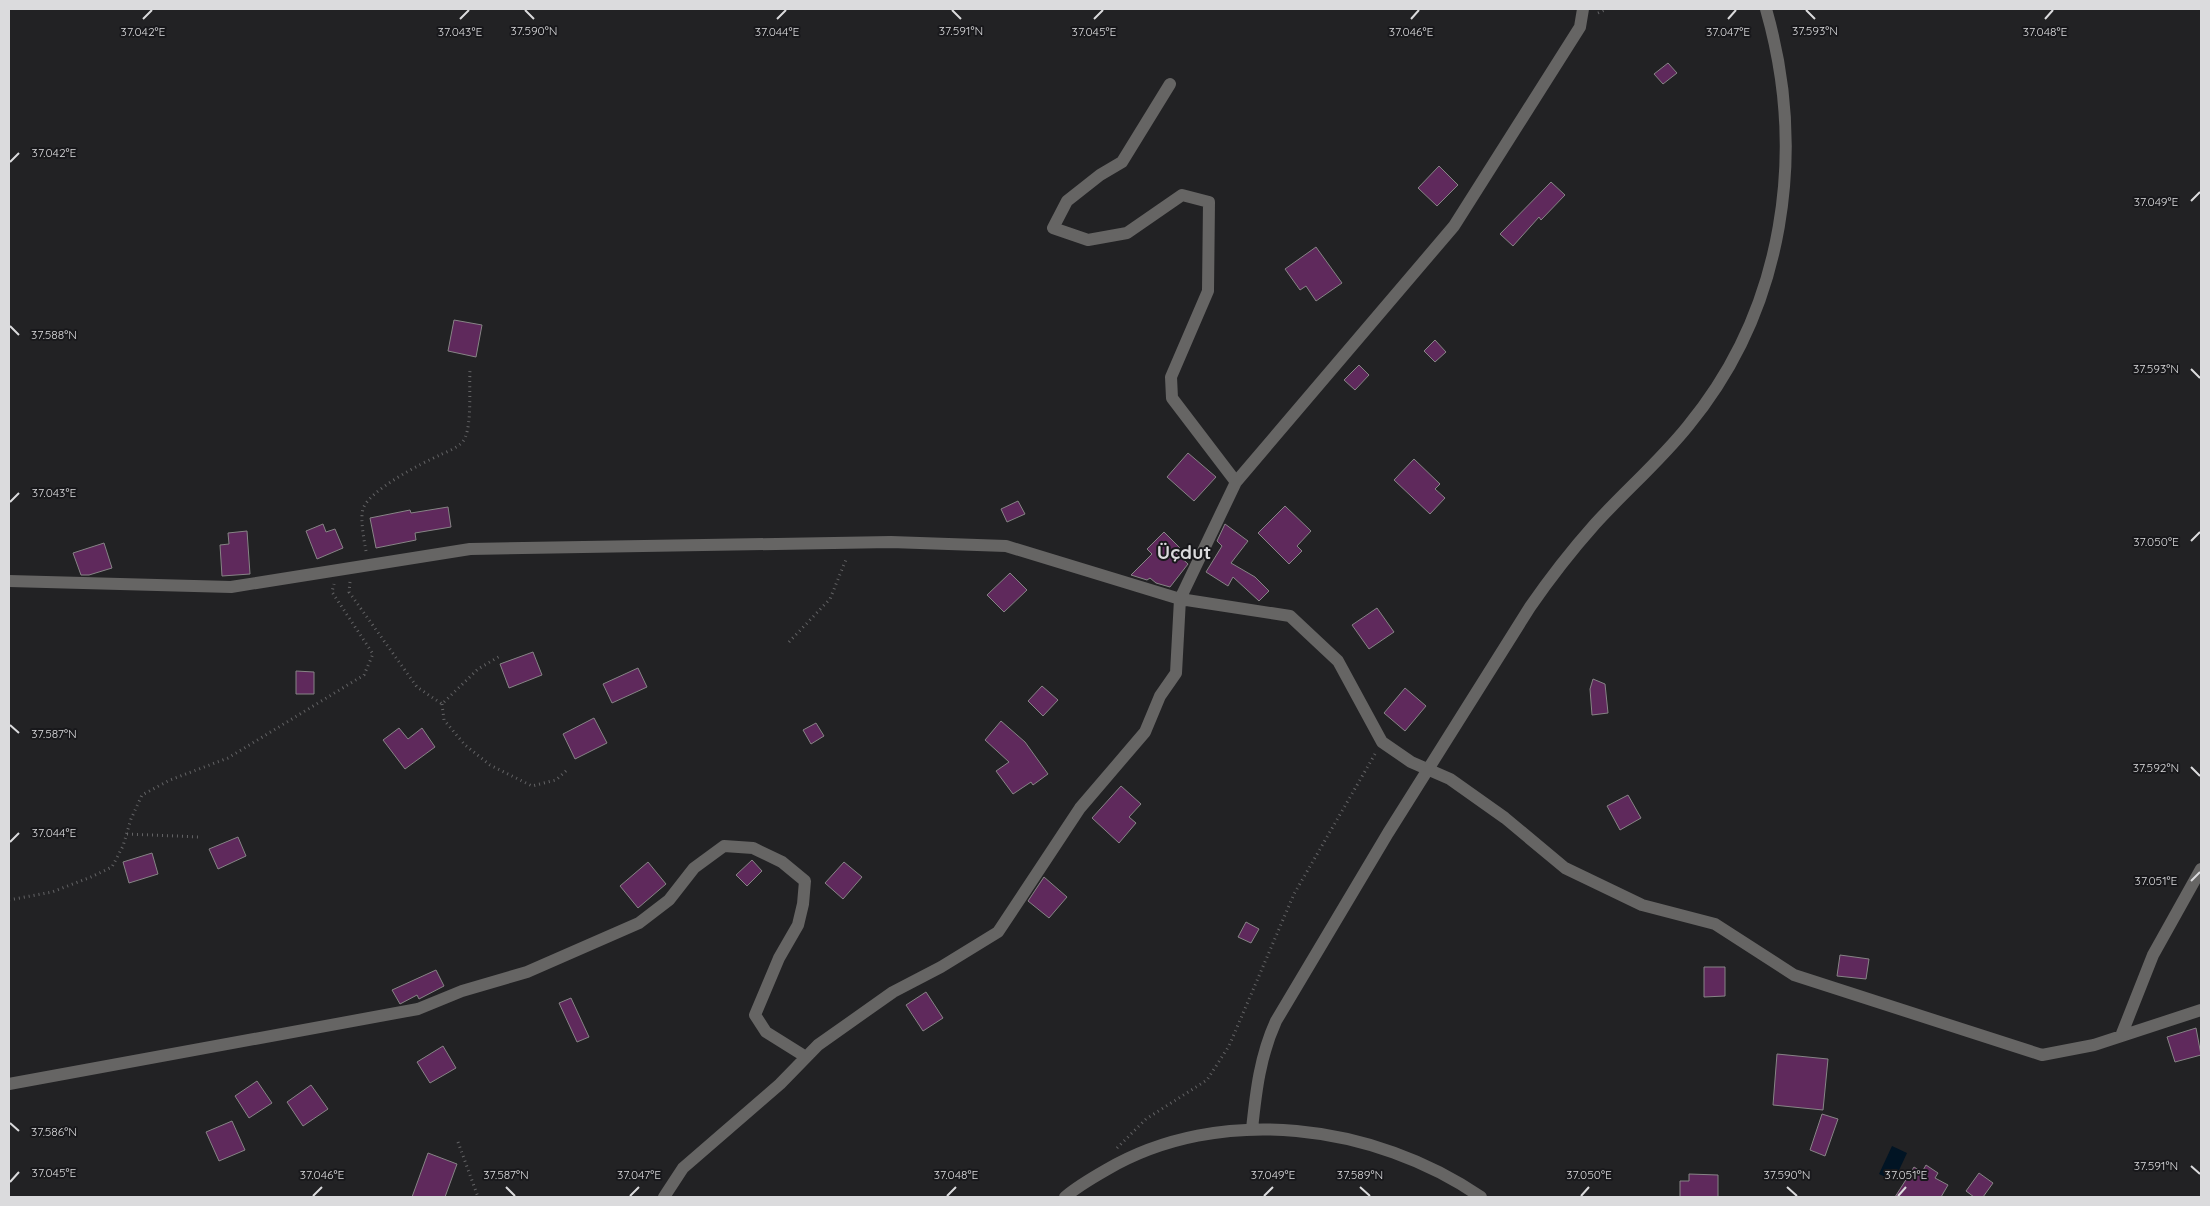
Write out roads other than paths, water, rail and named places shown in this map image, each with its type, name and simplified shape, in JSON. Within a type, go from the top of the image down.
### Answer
[{"type":"street","points":[[664,1197],[683,1168],[780,1084],[818,1045],[893,992],[941,967],[998,932],[1080,808],[1145,732],[1160,696],[1176,673],[1180,599],[1236,482],[1454,226],[1580,27],[1583,9]]},
{"type":"street","points":[[1252,1129],[1258,1072],[1276,1021],[1388,833],[1530,607],[1550,579],[1596,523],[1689,425],[1724,375],[1750,325],[1770,272],[1779,233],[1785,184],[1786,122],[1782,78],[1766,9]]},
{"type":"street","points":[[1170,84],[1122,162],[1100,175],[1067,201],[1053,228],[1088,240],[1103,238],[1127,233],[1182,195],[1210,202],[1208,291],[1171,377],[1172,398],[1236,482]]},
{"type":"street","points":[[9,581],[231,587],[470,549],[853,543],[1006,546],[1180,599],[1290,616],[1338,661],[1382,742],[1411,762],[1450,779],[1505,818],[1565,868],[1642,905],[1714,924],[1794,975],[2042,1055],[2094,1044],[2201,1010]]},
{"type":"street","points":[[9,1084],[418,1009],[462,991],[527,972],[639,923],[669,900],[694,868],[724,846],[754,848],[782,862],[805,881],[803,904],[798,925],[778,958],[755,1015],[766,1032],[806,1057]]},
{"type":"street","points":[[2121,1036],[2153,955],[2201,869]]},
{"type":"street","points":[[1065,1197],[1075,1188],[1124,1159],[1176,1140],[1221,1131],[1252,1129],[1297,1131],[1359,1142],[1410,1159],[1481,1197]]},
{"type":"water","points":[[1892,1146],[1907,1153],[1894,1181],[1879,1174]]},
{"type":"district","name":"Üçdut","points":[[1184,552]]}]
